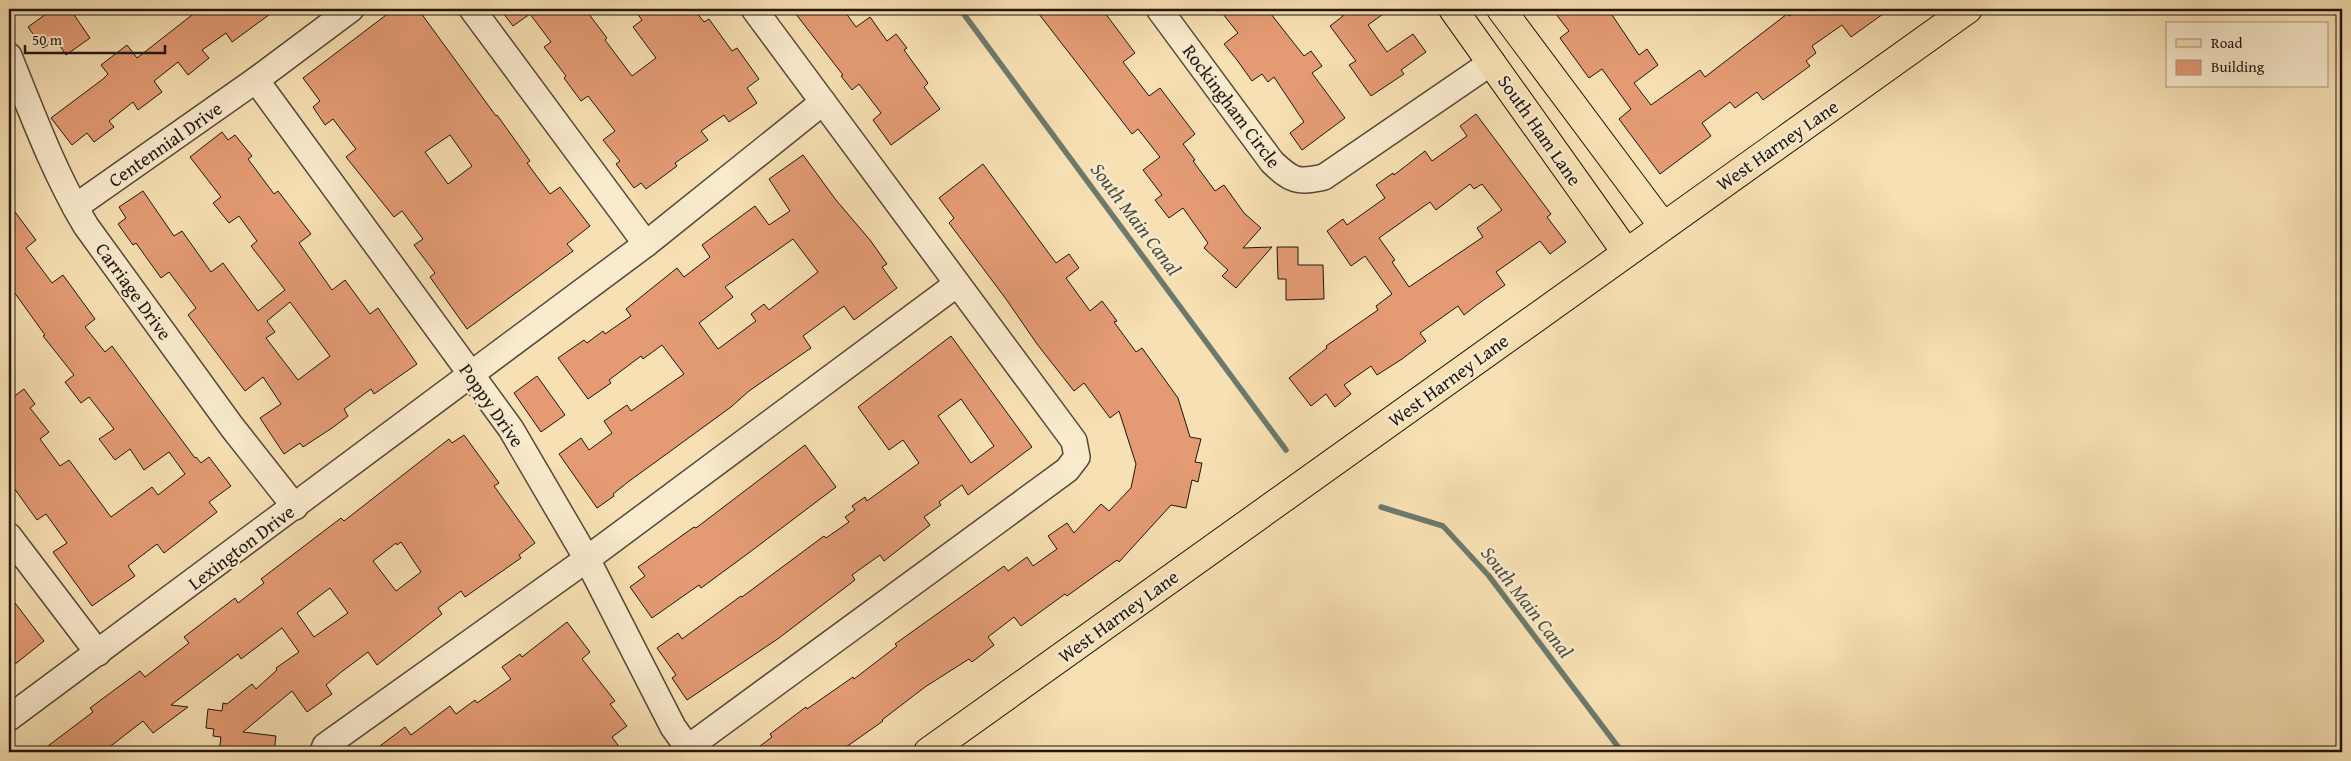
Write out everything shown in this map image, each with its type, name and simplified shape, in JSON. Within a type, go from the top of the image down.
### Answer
[{"type":"main road","name":"South Ham Lane","points":[[1453,9],[1626,252]]},
{"type":"main road","name":"South Ham Lane","points":[[1501,9],[1663,226]]},
{"type":"main road","name":"West Harney Lane","points":[[928,752],[1968,9]]},
{"type":"street","name":"Centennial Drive","points":[[75,207],[256,80],[351,9]]},
{"type":"street","points":[[472,9],[646,244]]},
{"type":"street","points":[[687,751],[1067,470],[1077,457],[1074,441],[754,9]]},
{"type":"street","name":"Rockingham Circle","points":[[1159,9],[1272,162],[1288,178],[1304,182],[1324,177],[1492,62]]},
{"type":"street","name":"Carriage Drive","points":[[9,56],[46,146],[75,207],[232,427],[294,507]]},
{"type":"street","name":"Poppy Drive","points":[[256,80],[511,429],[587,560],[687,751]]},
{"type":"street","name":"Lexington Drive","points":[[9,718],[646,244],[823,102]]},
{"type":"street","points":[[323,752],[325,746],[587,560],[957,284]]},
{"type":"street","points":[[9,536],[98,653]]},
{"type":"building","points":[[53,9],[70,9],[90,38],[66,55],[56,40],[43,48],[28,27]]},
{"type":"building","points":[[187,9],[277,9],[232,42],[226,33],[202,50],[209,58],[188,75],[178,62],[154,81],[162,92],[138,110],[133,102],[109,121],[114,127],[94,142],[87,133],[72,145],[51,118],[108,74],[101,65],[127,45],[137,58],[192,15]]},
{"type":"building","points":[[394,9],[418,9],[530,161],[527,163],[550,194],[560,187],[590,226],[567,244],[573,251],[467,329],[430,277],[435,273],[414,245],[423,239],[402,211],[394,217],[346,157],[356,149],[333,119],[325,125],[313,107],[320,101],[303,78]],"holes":[[[450,135],[472,166],[448,184],[425,152]]]},
{"type":"building","points":[[500,9],[585,9],[632,76],[656,58],[633,27],[642,20],[634,9],[694,9],[704,22],[709,19],[732,51],[737,48],[759,79],[747,88],[757,103],[729,122],[724,115],[701,131],[708,140],[675,163],[677,166],[646,189],[641,183],[634,188],[616,164],[620,161],[603,140],[615,131],[588,96],[581,101],[564,78],[566,76],[544,47],[551,42],[530,14],[513,26]]},
{"type":"building","points":[[792,9],[843,9],[856,27],[870,17],[887,41],[896,34],[907,48],[904,50],[928,83],[924,87],[940,109],[891,145],[873,120],[881,113],[859,84],[852,90],[841,76],[843,75]]},
{"type":"building","points":[[1035,9],[1085,9],[1090,15],[1098,9],[1102,9],[1135,53],[1123,62],[1149,96],[1160,88],[1195,134],[1183,144],[1195,160],[1193,161],[1215,191],[1224,185],[1244,213],[1261,228],[1243,248],[1272,247],[1236,288],[1222,276],[1228,270],[1204,248],[1208,243],[1183,208],[1169,218],[1155,200],[1162,195],[1143,170],[1160,157],[1138,129],[1132,134]]},
{"type":"building","points":[[1219,9],[1267,9],[1304,56],[1311,51],[1322,66],[1312,73],[1345,118],[1302,150],[1290,133],[1304,122],[1274,77],[1268,82],[1262,74],[1252,81],[1224,44],[1238,33]]},
{"type":"building","points":[[1337,9],[1390,9],[1368,25],[1387,52],[1413,34],[1426,52],[1401,70],[1404,74],[1371,96],[1349,65],[1356,61],[1330,26],[1343,16]]},
{"type":"building","points":[[1552,9],[1608,9],[1639,55],[1647,49],[1658,65],[1634,83],[1651,105],[1700,70],[1705,77],[1787,14],[1789,16],[1799,9],[1890,9],[1851,37],[1842,25],[1812,46],[1816,53],[1806,61],[1810,66],[1763,100],[1757,92],[1735,108],[1730,102],[1702,123],[1711,136],[1660,174],[1619,119],[1631,109],[1602,69],[1589,78],[1560,38],[1569,31]]},
{"type":"building","points":[[1476,114],[1551,214],[1547,217],[1566,242],[1550,254],[1540,241],[1496,272],[1505,285],[1464,315],[1458,306],[1420,333],[1426,341],[1402,359],[1377,375],[1371,366],[1344,385],[1351,394],[1335,407],[1326,394],[1311,406],[1289,378],[1327,348],[1326,346],[1378,310],[1376,306],[1392,294],[1365,256],[1351,266],[1327,231],[1343,219],[1347,225],[1385,198],[1376,185],[1393,173],[1394,175],[1425,151],[1432,161],[1467,136],[1460,126]],"holes":[[[1470,184],[1474,189],[1482,184],[1502,210],[1477,228],[1483,237],[1409,287],[1392,262],[1395,260],[1379,238],[1430,202],[1436,210]]]},
{"type":"building","points":[[222,132],[228,140],[235,135],[252,156],[248,159],[274,194],[278,191],[311,234],[299,243],[332,290],[345,280],[370,314],[378,308],[417,364],[374,394],[371,389],[344,409],[348,416],[332,428],[303,447],[300,443],[284,454],[260,418],[281,404],[263,377],[245,391],[188,315],[196,308],[169,272],[161,278],[136,243],[133,245],[118,224],[126,218],[119,207],[143,191],[174,236],[182,231],[211,272],[223,263],[258,311],[285,290],[251,246],[257,241],[239,216],[229,223],[213,203],[221,197],[190,157]],"holes":[[[290,302],[330,356],[298,380],[266,338],[275,332],[267,321]]]},
{"type":"building","points":[[803,155],[887,264],[882,267],[897,288],[854,320],[844,306],[803,336],[811,348],[749,391],[731,407],[628,482],[613,494],[614,496],[597,508],[559,454],[581,438],[589,450],[612,433],[604,421],[627,405],[631,411],[684,374],[662,345],[643,359],[641,356],[609,380],[611,383],[588,399],[558,358],[584,340],[587,343],[603,331],[605,334],[631,316],[626,309],[677,268],[684,277],[710,257],[702,245],[755,206],[769,225],[790,211],[769,179]],"holes":[[[793,239],[818,272],[769,310],[764,304],[751,314],[756,321],[718,349],[699,323],[733,297],[725,287]]]},
{"type":"building","points":[[983,164],[1056,263],[1069,254],[1079,268],[1066,278],[1090,311],[1102,301],[1117,321],[1114,322],[1136,352],[1142,348],[1178,398],[1190,437],[1201,439],[1195,462],[1202,463],[1198,482],[1192,480],[1186,508],[1171,505],[1119,562],[1117,560],[1021,626],[1014,617],[988,637],[994,645],[972,662],[969,659],[925,687],[883,721],[839,752],[752,752],[772,737],[770,734],[806,707],[807,709],[853,677],[854,679],[897,646],[895,644],[1004,566],[1008,571],[1027,557],[1033,566],[1057,549],[1048,536],[1067,523],[1074,533],[1101,504],[1109,511],[1131,488],[1136,464],[1119,411],[1110,418],[1084,383],[1074,391],[1037,344],[949,223],[954,218],[939,198]]},
{"type":"building","points":[[9,204],[36,240],[26,248],[52,283],[63,275],[95,319],[85,327],[105,352],[112,346],[195,458],[201,463],[209,457],[231,486],[209,502],[217,512],[164,553],[157,544],[128,566],[135,576],[92,606],[53,552],[67,543],[46,514],[37,520],[9,481],[9,400],[24,389],[35,404],[30,408],[49,432],[40,439],[60,466],[69,460],[111,517],[152,487],[158,495],[185,474],[169,452],[144,470],[130,449],[115,460],[99,439],[114,429],[89,397],[81,403],[65,382],[74,375],[43,336],[45,335],[9,285]]},
{"type":"building","points":[[1277,247],[1298,247],[1298,265],[1323,265],[1324,299],[1286,300],[1286,279],[1278,279]]},
{"type":"building","points":[[951,336],[1032,447],[968,495],[962,485],[939,502],[941,505],[924,517],[930,525],[884,561],[880,555],[852,575],[855,580],[779,638],[687,700],[672,678],[676,675],[657,648],[678,633],[682,639],[824,536],[826,538],[849,522],[845,517],[855,510],[852,506],[865,497],[867,501],[919,463],[903,440],[889,450],[858,407]],"holes":[[[961,399],[994,446],[971,463],[938,416]]]},
{"type":"building","points":[[537,376],[565,415],[541,432],[514,393]]},
{"type":"building","points":[[464,435],[499,483],[494,486],[535,543],[519,555],[521,558],[465,597],[461,591],[438,608],[442,614],[377,665],[368,652],[326,685],[332,694],[307,712],[292,691],[243,732],[276,736],[274,752],[225,749],[226,746],[219,752],[221,737],[213,736],[214,729],[206,728],[208,709],[222,711],[223,703],[227,704],[252,684],[256,689],[277,670],[276,668],[299,652],[282,628],[241,659],[238,654],[171,705],[188,707],[153,733],[143,721],[103,752],[40,752],[93,712],[90,708],[140,671],[145,677],[189,643],[184,637],[235,598],[238,603],[264,583],[261,579],[341,518],[344,521],[449,439],[452,443]],"holes":[[[401,542],[421,572],[396,591],[373,561],[396,543],[397,545]],[[330,588],[348,613],[314,637],[297,613]]]},
{"type":"building","points":[[805,445],[836,487],[701,588],[699,585],[652,618],[630,587],[645,576],[638,567],[694,527],[696,528]]},
{"type":"building","points":[[9,595],[44,641],[9,669]]},
{"type":"building","points":[[567,622],[590,652],[582,659],[615,701],[610,704],[627,726],[612,737],[623,752],[372,752],[405,727],[411,735],[450,706],[456,714],[475,700],[477,703],[511,679],[502,667],[520,654],[522,657]]},
{"type":"waterway","name":"South Main Canal","points":[[960,9],[1286,450]]},
{"type":"waterway","name":"South Main Canal","points":[[1381,507],[1443,526],[1489,576],[1622,752]]}]
